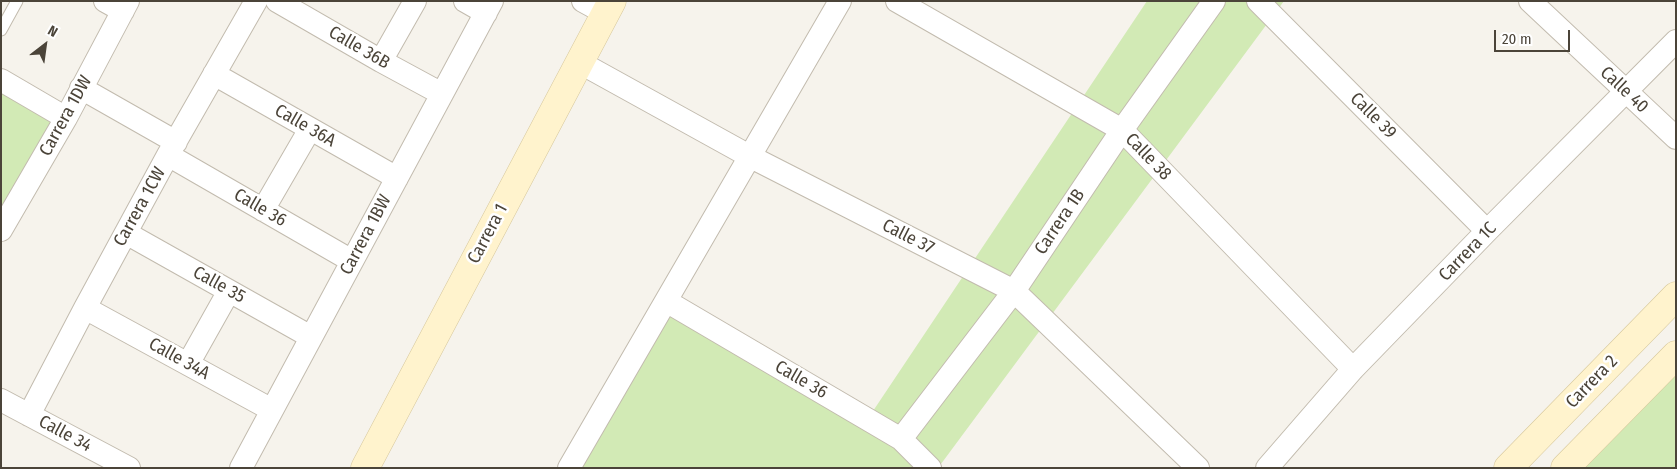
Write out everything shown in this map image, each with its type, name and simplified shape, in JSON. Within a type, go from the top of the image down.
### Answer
[{"type":"main road","name":"Carrera 1","points":[[365,468],[579,62],[600,5]]},
{"type":"main road","name":"Carrera 2","points":[[1508,468],[1676,296]]},
{"type":"main road","points":[[1565,468],[1676,355]]},
{"type":"street","name":"Carrera 1CW","points":[[29,415],[172,149],[256,1]]},
{"type":"street","name":"Calle 36B","points":[[277,1],[442,94]]},
{"type":"street","points":[[381,61],[414,1]]},
{"type":"street","points":[[465,1],[489,7]]},
{"type":"street","points":[[569,468],[840,1]]},
{"type":"street","name":"Calle 38","points":[[897,1],[1122,130],[1354,370]]},
{"type":"street","name":"Carrera 1B","points":[[902,439],[1014,291],[1122,130],[1214,1]]},
{"type":"street","name":"Calle 39","points":[[1258,1],[1488,231]]},
{"type":"street","name":"Calle 40","points":[[1530,1],[1676,138]]},
{"type":"street","name":"Carrera 1DW","points":[[1,230],[66,118],[119,4]]},
{"type":"street","name":"Carrera 1BW","points":[[241,468],[489,7]]},
{"type":"street","name":"Carrera 1C","points":[[1267,468],[1354,370],[1676,41]]},
{"type":"street","name":"Calle 37","points":[[579,62],[751,156],[1014,291],[1198,468]]},
{"type":"street","name":"Calle 36A","points":[[214,74],[397,178]]},
{"type":"street","points":[[1,80],[66,118]]},
{"type":"street","name":"Calle 36","points":[[81,88],[264,210],[352,261]]},
{"type":"street","points":[[264,210],[310,129]]},
{"type":"street","name":"Calle 35","points":[[126,233],[311,337]]},
{"type":"street","points":[[188,364],[229,291]]},
{"type":"street","name":"Calle 36","points":[[666,301],[902,439],[930,468]]},
{"type":"street","name":"Calle 34A","points":[[85,308],[272,410]]},
{"type":"street","name":"Calle 34","points":[[2,402],[129,468]]},
{"type":"lane","points":[[1,30],[17,1]]},
{"type":"green space","points":[[1147,1],[1284,1],[938,468],[574,468],[666,304],[869,417]]},
{"type":"green space","points":[[1,82],[64,119],[1,228]]},
{"type":"green space","points":[[1676,355],[1676,468],[1565,468]]}]
